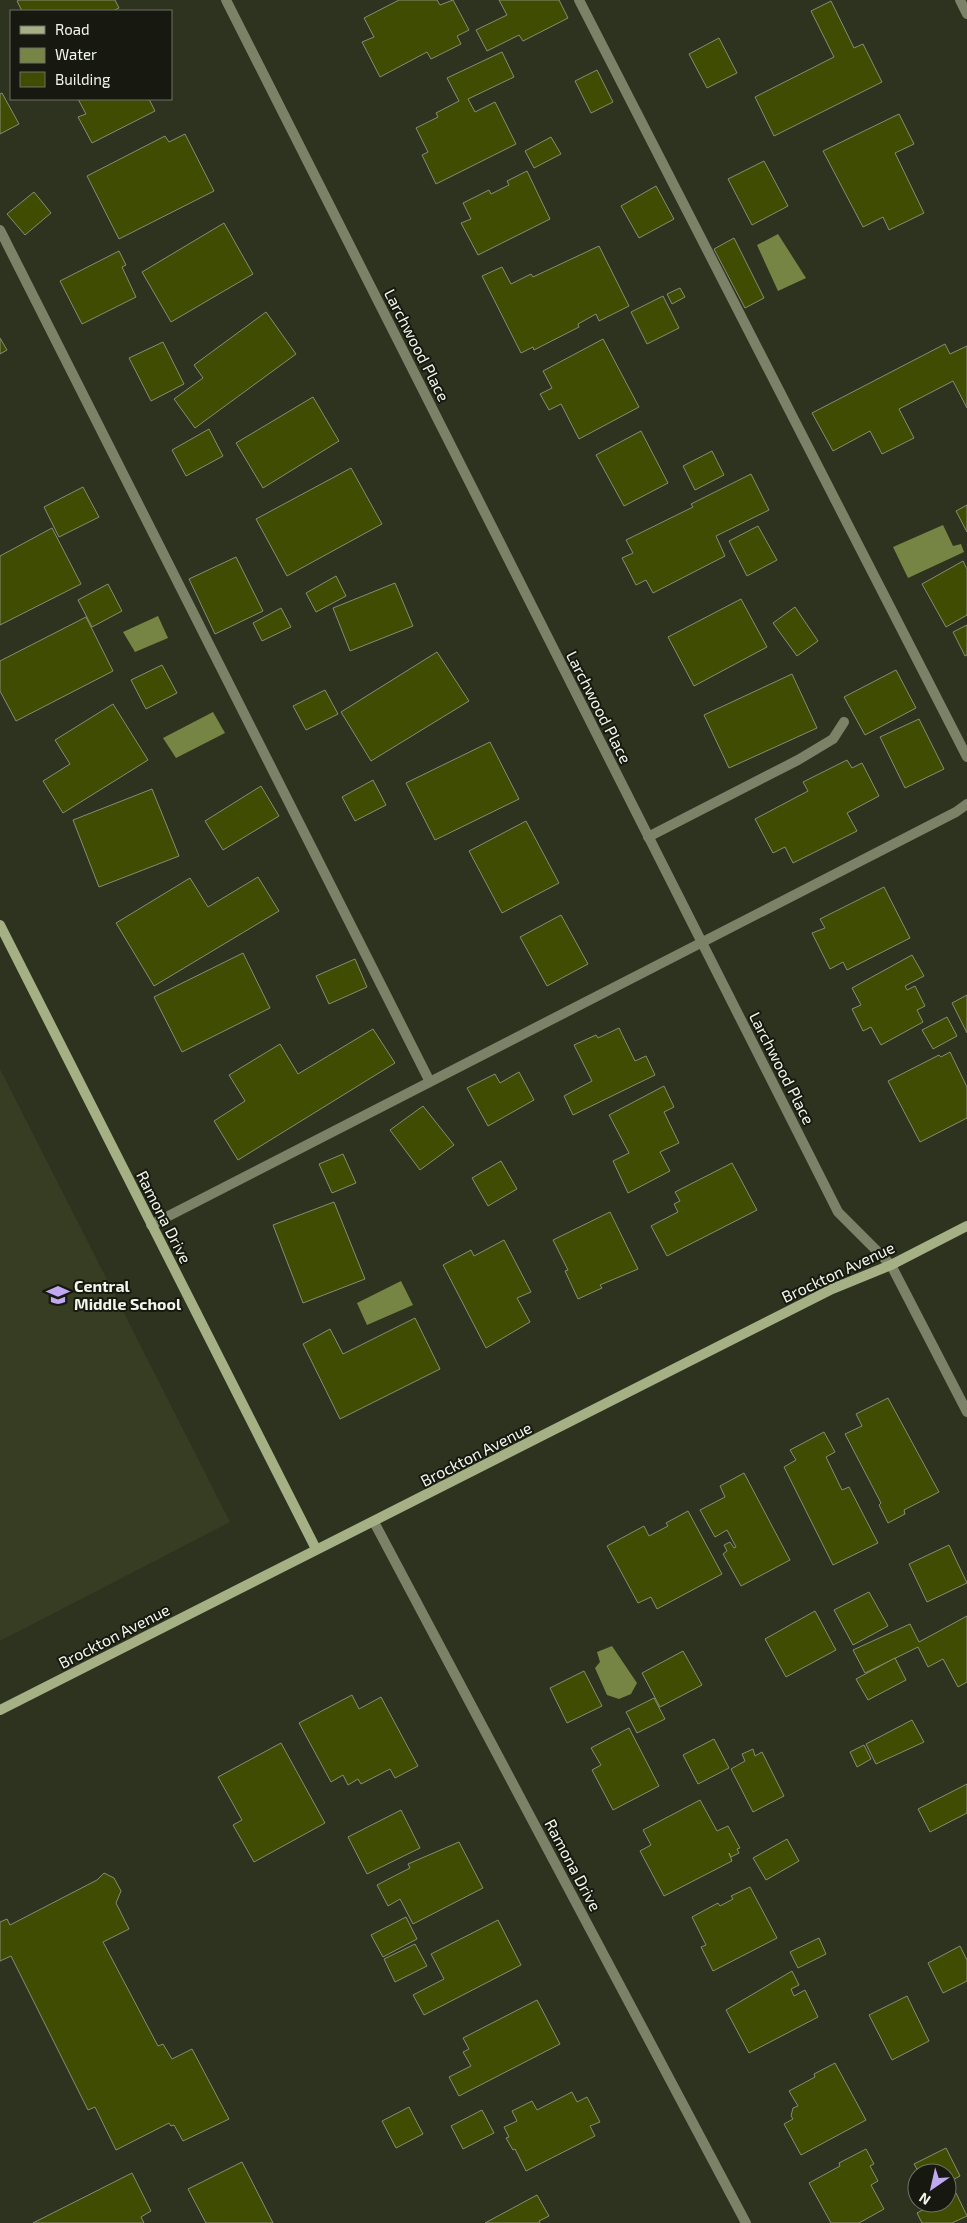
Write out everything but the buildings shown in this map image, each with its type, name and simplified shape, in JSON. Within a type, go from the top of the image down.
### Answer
[{"type":"main road","name":"Ramona Drive","points":[[0,925],[316,1549]]},
{"type":"main road","name":"Brockton Avenue","points":[[0,1710],[832,1289],[891,1265],[967,1226]]},
{"type":"street","name":"Larchwood Place","points":[[226,0],[838,1212],[891,1265],[967,1412]]},
{"type":"street","points":[[579,0],[967,757]]},
{"type":"street","points":[[960,0],[967,14]]},
{"type":"street","points":[[0,230],[430,1080]]},
{"type":"street","points":[[648,837],[798,760],[833,739],[844,722]]},
{"type":"street","points":[[151,1225],[967,804]]},
{"type":"street","name":"Ramona Drive","points":[[374,1522],[746,2223]]},
{"type":"shaded area","name":"Central Middle School","points":[[0,1069],[230,1522],[0,1641]]},
{"type":"water","points":[[778,234],[806,278],[778,291],[757,245]]},
{"type":"water","points":[[943,525],[953,546],[961,544],[964,552],[908,578],[893,547]]},
{"type":"water","points":[[158,616],[168,638],[135,652],[123,632]]},
{"type":"water","points":[[213,712],[225,733],[176,758],[163,738]]},
{"type":"water","points":[[401,1281],[413,1305],[367,1325],[357,1303]]},
{"type":"water","points":[[612,1646],[637,1683],[631,1694],[619,1699],[607,1695],[595,1668],[600,1662],[597,1652]]},
{"type":"place","name":"Central Middle School","points":[[58,1295]]}]
